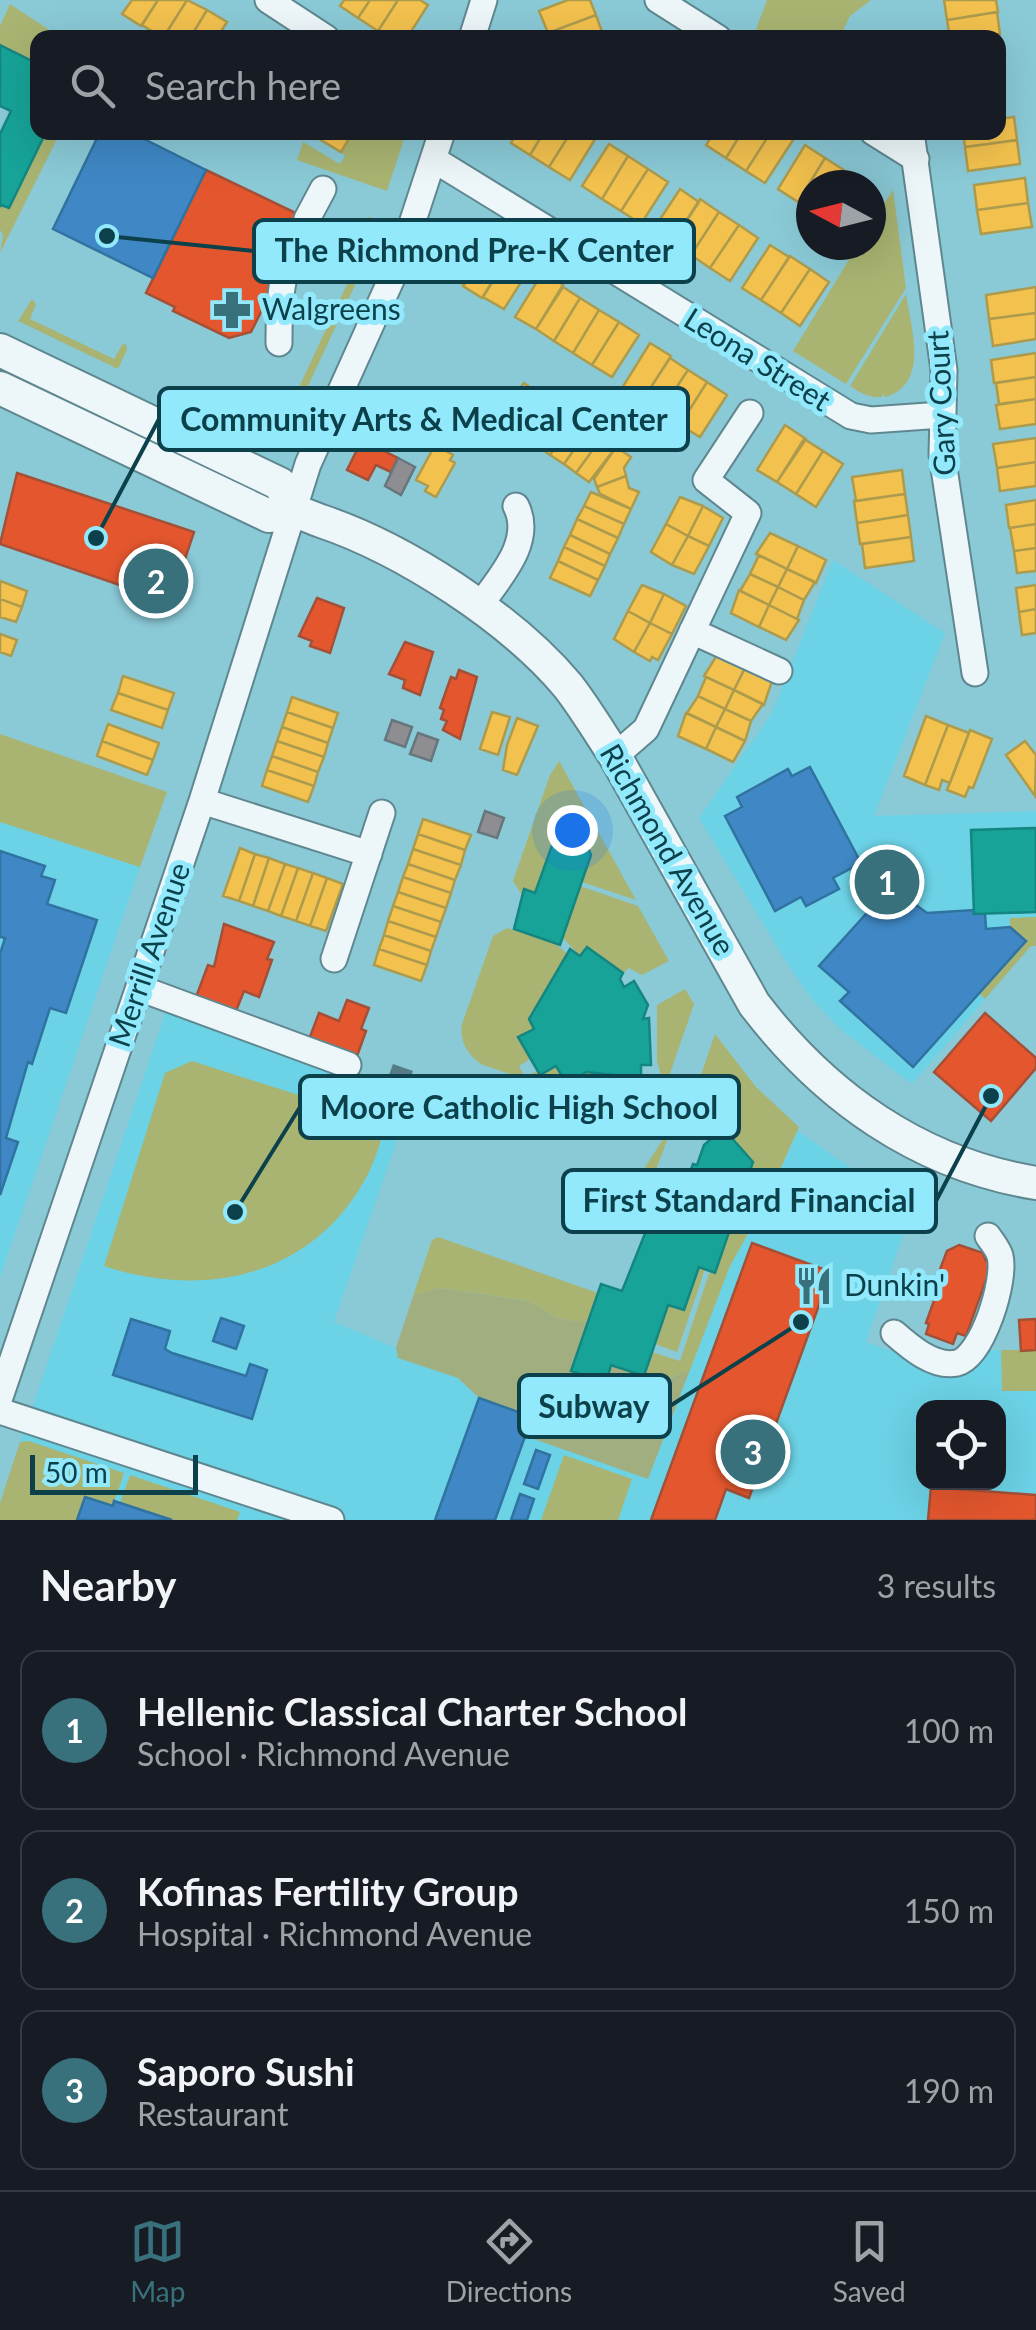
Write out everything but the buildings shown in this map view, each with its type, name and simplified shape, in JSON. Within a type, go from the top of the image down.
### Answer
[{"type":"main road","points":[[0,350],[280,484],[294,512]]},
{"type":"main road","name":"Richmond Avenue","points":[[0,388],[269,516],[294,512],[388,550],[435,577],[526,644],[568,686],[615,756],[754,1004],[805,1064],[851,1105],[925,1149],[968,1167],[1036,1183]]},
{"type":"street","points":[[268,0],[314,30]]},
{"type":"street","points":[[475,30],[484,0]]},
{"type":"street","points":[[658,0],[705,30]]},
{"type":"street","name":"Merrill Avenue","points":[[0,1397],[202,801],[308,464],[400,260],[439,140]]},
{"type":"street","points":[[886,140],[916,159]]},
{"type":"street","name":"Gary Court","points":[[912,140],[944,370],[942,455],[975,673]]},
{"type":"street","name":"Leona Street","points":[[433,159],[834,408],[871,420],[942,415]]},
{"type":"street","points":[[279,344],[278,296],[286,261],[322,189]]},
{"type":"street","points":[[615,756],[646,729],[748,514],[706,480],[750,413]]},
{"type":"street","points":[[478,608],[504,571],[522,534],[522,519],[516,506]]},
{"type":"street","points":[[692,630],[779,671]]},
{"type":"street","points":[[202,801],[368,854]]},
{"type":"street","points":[[334,960],[382,813]]},
{"type":"street","points":[[139,988],[348,1064]]},
{"type":"street","points":[[894,1333],[914,1350],[943,1362],[954,1364],[972,1354],[979,1344],[1000,1280],[1001,1258],[988,1236]]},
{"type":"street","points":[[0,1412],[332,1520]]},
{"type":"shaded area","points":[[833,560],[945,633],[874,816],[1036,811],[1036,946],[1031,946],[912,1084],[841,1030],[812,999],[699,818],[772,713]]},
{"type":"shaded area","points":[[0,822],[140,867],[0,1278]]},
{"type":"shaded area","points":[[167,1008],[410,1102],[334,1322],[396,1348],[398,1358],[458,1378],[479,1398],[532,1417],[526,1435],[648,1479],[730,1266],[798,1131],[871,1182],[915,1201],[866,1342],[947,1371],[989,1350],[1001,1350],[1003,1390],[1036,1391],[1036,1520],[0,1520],[0,1503]]},
{"type":"green space","points":[[767,0],[871,0],[850,16],[843,30],[756,29]]},
{"type":"green space","points":[[10,4],[49,30],[30,30],[30,60],[0,45],[0,26]]},
{"type":"green space","points":[[43,140],[56,140],[0,253],[0,207],[9,208]]},
{"type":"green space","points":[[349,140],[404,140],[387,191],[297,160],[303,142],[340,164],[345,156],[341,152]]},
{"type":"green space","points":[[893,190],[906,288],[846,384],[793,351],[849,260],[886,260],[886,200]]},
{"type":"green space","points":[[368,217],[379,219],[371,251],[279,448],[217,418],[221,410],[254,426],[267,409],[286,415],[355,267],[342,257],[358,224]]},
{"type":"green space","points":[[906,294],[913,368],[899,390],[885,397],[883,393],[882,397],[873,397],[850,386]]},
{"type":"green space","points":[[32,299],[36,304],[30,319],[114,359],[126,344],[118,369],[18,321]]},
{"type":"green space","points":[[0,734],[167,792],[140,867],[0,822]]},
{"type":"green space","points":[[559,761],[636,900],[582,882],[591,855],[581,830],[560,823],[535,893],[524,889],[522,895],[513,881],[550,775]]},
{"type":"green space","points":[[580,886],[638,906],[669,961],[642,975],[629,968],[623,973],[587,948],[580,956],[563,938]]},
{"type":"green space","points":[[1036,917],[1036,946],[1031,946],[985,999],[979,993],[1025,941],[1010,927],[1010,918]]},
{"type":"green space","points":[[507,928],[555,943],[567,954],[529,1019],[534,1029],[519,1037],[530,1059],[519,1066],[525,1077],[537,1071],[540,1075],[556,1066],[641,1078],[631,1114],[483,1065],[469,1053],[463,1042],[462,1024],[493,936]]},
{"type":"green space","points":[[685,989],[694,1004],[665,1088],[657,1061],[657,1005]]},
{"type":"green space","points":[[715,1034],[756,1087],[799,1127],[765,1203],[730,1266],[690,1370],[667,1378],[651,1378],[644,1376],[652,1352],[680,1361],[710,1271],[740,1148],[723,1128],[683,1127]]},
{"type":"green space","points":[[192,1061],[386,1123],[371,1168],[346,1209],[319,1236],[288,1257],[254,1271],[218,1279],[181,1280],[142,1276],[104,1266],[165,1073]]},
{"type":"green space","points":[[667,1133],[641,1210],[622,1203]]},
{"type":"green space","points":[[438,1237],[598,1293],[588,1322],[559,1319],[528,1301],[475,1293],[440,1288],[413,1296],[432,1240]]},
{"type":"green space","points":[[699,1267],[705,1269],[677,1352],[655,1344],[668,1305],[684,1310]]},
{"type":"green space","points":[[440,1288],[528,1301],[559,1319],[588,1322],[606,1382],[611,1365],[665,1380],[690,1370],[648,1479],[525,1436],[531,1417],[479,1398],[458,1378],[398,1358],[396,1348],[413,1296]]},
{"type":"green space","points":[[1001,1350],[1036,1350],[1036,1391],[1002,1391]]},
{"type":"green space","points":[[29,1441],[124,1473],[113,1506],[85,1497],[77,1520],[0,1520],[0,1503],[20,1442]]},
{"type":"green space","points":[[564,1455],[632,1479],[618,1520],[541,1520]]},
{"type":"green space","points":[[130,1475],[240,1512],[237,1520],[172,1520],[120,1503]]},
{"type":"place","name":"The Richmond Pre-K Center","points":[[107,236]]},
{"type":"place","name":"Walgreens","points":[[232,310]]},
{"type":"place","name":"Community Arts & Medical Center","points":[[96,538]]},
{"type":"place","name":"Kofinas Fertility Group","points":[[156,581]]},
{"type":"place","name":"Hellenic Classical Charter School","points":[[887,882]]},
{"type":"place","name":"First Standard Financial","points":[[991,1096]]},
{"type":"place","name":"Moore Catholic High School","points":[[235,1212]]},
{"type":"place","name":"Dunkin'","points":[[814,1286]]},
{"type":"place","name":"Subway","points":[[801,1322]]},
{"type":"place","name":"Saporo Sushi","points":[[753,1452]]}]
